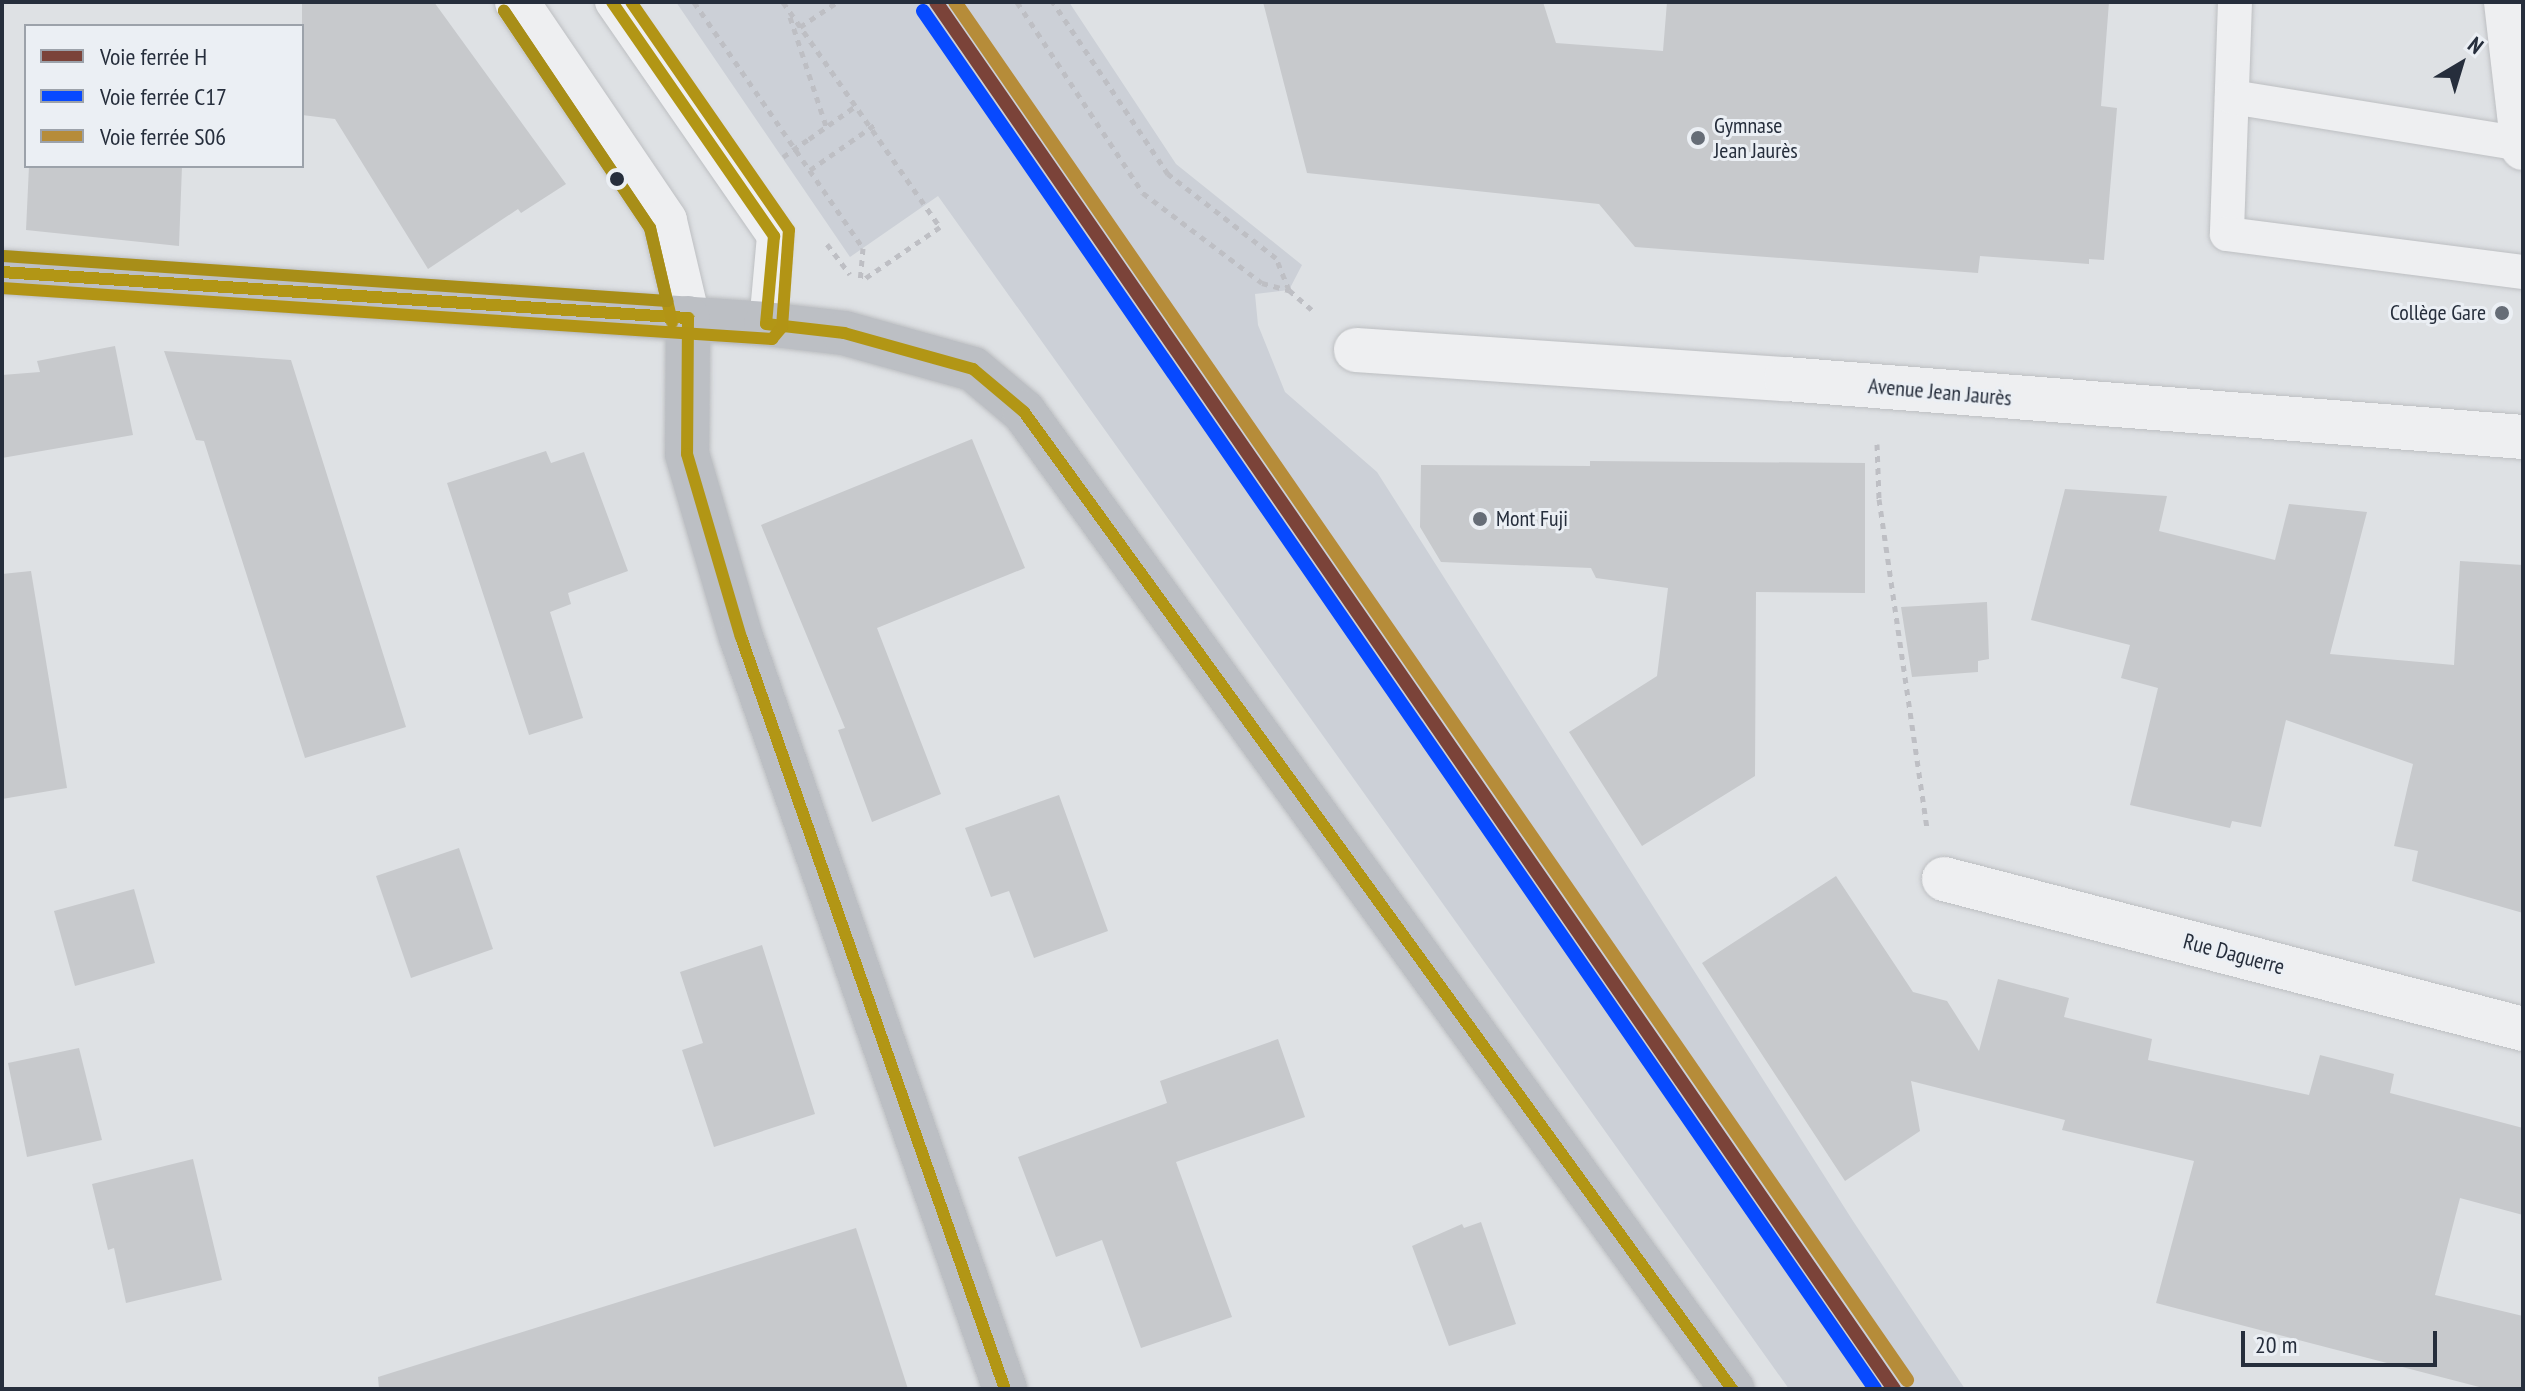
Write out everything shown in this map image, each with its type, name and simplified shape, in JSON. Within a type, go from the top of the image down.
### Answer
[{"type":"street","points":[[517,2],[665,221],[688,318],[687,454],[696,485],[741,637],[1005,1389]]},
{"type":"street","points":[[2497,3],[2523,146]]},
{"type":"street","points":[[2,272],[766,324],[844,333],[973,369],[1024,412],[1732,1389]]},
{"type":"street","name":"Avenue Jean Jaurès","points":[[1356,350],[1754,377],[2523,437]]},
{"type":"street","name":"Rue Daguerre","points":[[1944,879],[2523,1029]]},
{"type":"lane","points":[[612,2],[774,236],[766,324]]},
{"type":"lane","points":[[2235,2],[2227,234],[2523,272]]},
{"type":"lane","points":[[2232,97],[2523,146]]},
{"type":"path","points":[[694,2],[863,248]]},
{"type":"path","points":[[783,2],[940,227],[859,282],[843,268],[825,242]]},
{"type":"path","points":[[800,27],[837,2]]},
{"type":"path","points":[[1017,2],[1143,193],[1262,283],[1289,290],[1276,258],[1168,174],[1053,2]]},
{"type":"path","points":[[787,9],[826,126]]},
{"type":"path","points":[[783,157],[858,105]]},
{"type":"path","points":[[810,170],[877,123]]},
{"type":"path","points":[[1877,457],[1879,499],[1929,841],[1944,879]]},
{"type":"shaded area","points":[[676,2],[1069,2],[1176,164],[1302,265],[1289,290],[1255,294],[1258,325],[1285,392],[1377,472],[1853,1221],[1965,1389],[1789,1389],[938,196],[850,257]]},
{"type":"building","points":[[302,2],[434,2],[566,184],[521,213],[518,209],[428,269],[335,119],[304,115]]},
{"type":"building","name":"Gymnase Jean Jaurès","points":[[1263,2],[1543,2],[1556,43],[1663,51],[1667,2],[2109,2],[2101,106],[2117,108],[2104,260],[2089,259],[2089,264],[1980,256],[1978,273],[1635,247],[1599,204],[1307,173]]},
{"type":"building","points":[[29,168],[182,168],[179,246],[26,230]]},
{"type":"building","points":[[115,346],[133,435],[2,458],[2,375],[40,372],[37,361]]},
{"type":"building","points":[[164,351],[291,360],[406,727],[305,758],[204,441],[196,440]]},
{"type":"building","points":[[972,439],[1025,568],[877,628],[941,794],[872,822],[838,730],[845,728],[761,525]]},
{"type":"building","points":[[546,451],[551,463],[584,452],[628,571],[568,593],[571,604],[550,612],[583,718],[529,735],[447,483]]},
{"type":"building","points":[[1590,461],[1865,463],[1865,593],[1756,592],[1755,776],[1642,846],[1569,732],[1657,676],[1668,588],[1596,578],[1591,568],[1441,562],[1420,527],[1421,465],[1590,466]]},
{"type":"building","points":[[2065,489],[2167,496],[2159,531],[2275,560],[2289,504],[2367,512],[2330,654],[2454,665],[2460,561],[2523,565],[2523,913],[2412,881],[2418,851],[2394,846],[2413,764],[2286,720],[2261,827],[2232,821],[2230,828],[2130,805],[2158,688],[2121,678],[2130,645],[2031,620]]},
{"type":"building","points":[[31,571],[67,788],[2,799],[2,574]]},
{"type":"building","points":[[1987,602],[1989,659],[1978,661],[1978,672],[1912,677],[1901,607]]},
{"type":"building","points":[[1059,795],[1108,931],[1034,958],[1009,891],[991,897],[965,828]]},
{"type":"building","points":[[459,848],[493,949],[411,978],[376,876]]},
{"type":"building","points":[[1836,876],[1913,992],[1947,1001],[1979,1051],[1998,979],[2069,998],[2064,1017],[2152,1039],[2148,1060],[2309,1095],[2320,1055],[2394,1074],[2390,1093],[2523,1128],[2523,1215],[2460,1198],[2435,1295],[2523,1316],[2523,1389],[2487,1389],[2156,1303],[2194,1161],[2062,1130],[2065,1120],[1911,1081],[1920,1131],[1845,1181],[1702,963]]},
{"type":"building","points":[[134,889],[155,963],[75,986],[54,911]]},
{"type":"building","points":[[762,945],[815,1114],[714,1147],[682,1050],[703,1043],[680,972]]},
{"type":"building","points":[[1278,1039],[1305,1117],[1176,1162],[1232,1317],[1141,1348],[1102,1240],[1056,1257],[1018,1157],[1167,1103],[1160,1081]]},
{"type":"building","points":[[79,1048],[102,1140],[27,1157],[8,1063]]},
{"type":"building","points":[[193,1159],[222,1280],[126,1303],[114,1248],[108,1250],[92,1184]]},
{"type":"building","points":[[1481,1222],[1516,1324],[1449,1346],[1412,1246],[1462,1224],[1464,1228]]},
{"type":"building","points":[[856,1228],[908,1389],[379,1389],[378,1377]]},
{"type":"rail line","name":"H","points":[[936,2],[1894,1389]]},
{"type":"rail line","name":"S06","points":[[955,2],[1907,1380]]},
{"type":"rail line","name":"C17","points":[[923,11],[1875,1389]]},
{"type":"transit line","points":[[612,2],[774,236],[766,324],[844,333],[973,369],[1024,412],[1732,1389]]},
{"type":"transit line","points":[[2,288],[772,339],[782,327],[789,230],[631,2]]},
{"type":"transit line","points":[[504,11],[650,228],[672,322]]},
{"type":"transit line","points":[[3,256],[667,301],[650,228],[504,11]]},
{"type":"transit line","points":[[2,272],[688,318],[687,454],[741,637],[1005,1389]]},
{"type":"place","name":"Gymnase Jean Jaurès","points":[[1698,138]]},
{"type":"place","name":"Collège Gare","points":[[2502,313]]},
{"type":"place","name":"Mont Fuji","points":[[1480,519]]}]
